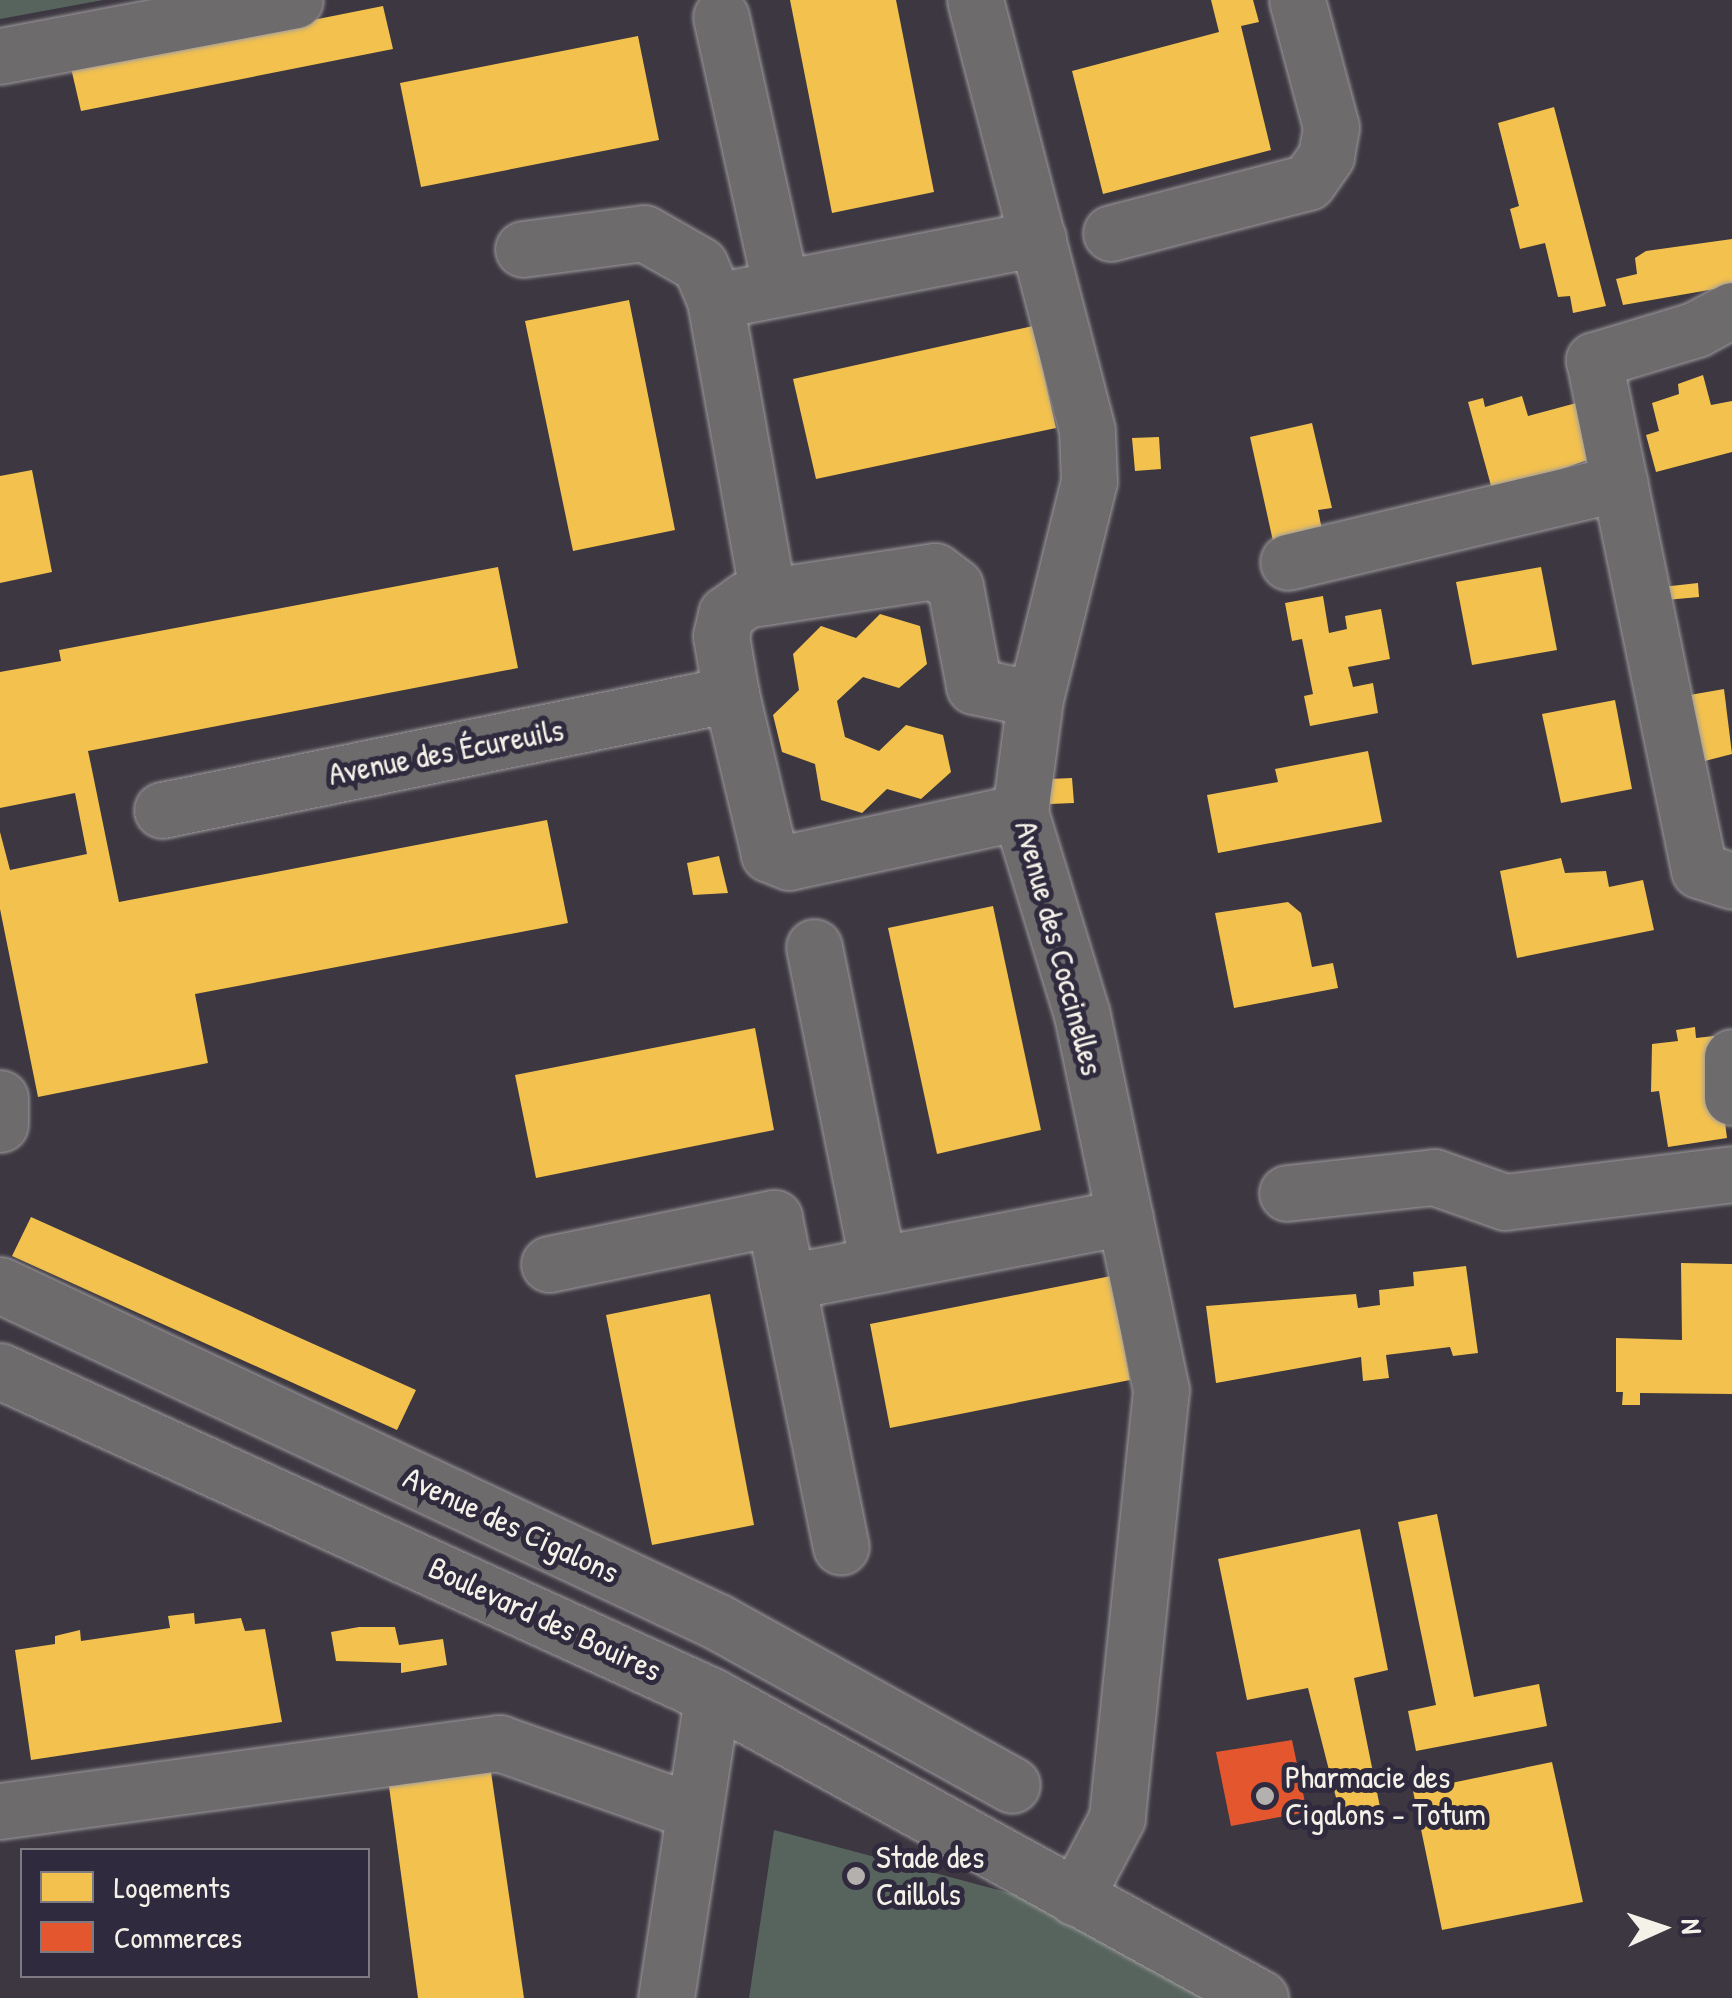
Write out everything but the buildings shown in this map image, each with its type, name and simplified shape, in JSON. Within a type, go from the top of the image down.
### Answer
[{"type":"street","points":[[0,56],[295,0]]},
{"type":"street","name":"Avenue des Coccinelles","points":[[976,0],[1087,430],[1089,481],[1036,699],[1020,812],[1082,1015],[1161,1390],[1118,1818],[1075,1898]]},
{"type":"street","points":[[1111,234],[1308,182],[1326,156],[1330,127],[1297,0]]},
{"type":"street","points":[[721,17],[781,287]]},
{"type":"street","points":[[523,248],[644,233],[700,265],[715,302],[768,596]]},
{"type":"street","points":[[715,302],[1038,238]]},
{"type":"street","points":[[1610,319],[1732,309]]},
{"type":"street","points":[[1732,309],[1697,329],[1594,360],[1699,870],[1732,882]]},
{"type":"street","points":[[1288,562],[1620,482]]},
{"type":"street","points":[[1020,812],[789,862],[769,854],[731,694],[721,636],[726,614],[745,600],[935,571],[954,586],[974,686],[1036,699]]},
{"type":"street","name":"Avenue des Écureuils","points":[[162,810],[731,694]]},
{"type":"street","points":[[814,947],[878,1265]]},
{"type":"street","points":[[1732,1057],[1732,1097]]},
{"type":"street","points":[[0,1098],[0,1124]]},
{"type":"street","points":[[1287,1193],[1434,1177],[1505,1202],[1732,1174]]},
{"type":"street","points":[[549,1264],[774,1218],[841,1547]]},
{"type":"street","points":[[787,1282],[1125,1218]]},
{"type":"street","name":"Avenue des Cigalons","points":[[0,1285],[718,1622],[1012,1785]]},
{"type":"street","name":"Boulevard des Bouires","points":[[0,1371],[712,1696],[1075,1898]]},
{"type":"street","points":[[666,1998],[712,1696]]},
{"type":"street","points":[[0,1811],[499,1743],[692,1810]]},
{"type":"street","points":[[1075,1898],[1260,1998]]},
{"type":"shaded area","points":[[0,0],[103,0],[0,19]]},
{"type":"shaded area","name":"Stade des Caillols","points":[[774,1830],[1114,1921],[1283,1998],[749,1998]]},
{"type":"place","name":"Pharmacie des Cigalons - Totum","points":[[1265,1796]]},
{"type":"place","name":"Stade des Caillols","points":[[856,1876]]}]
